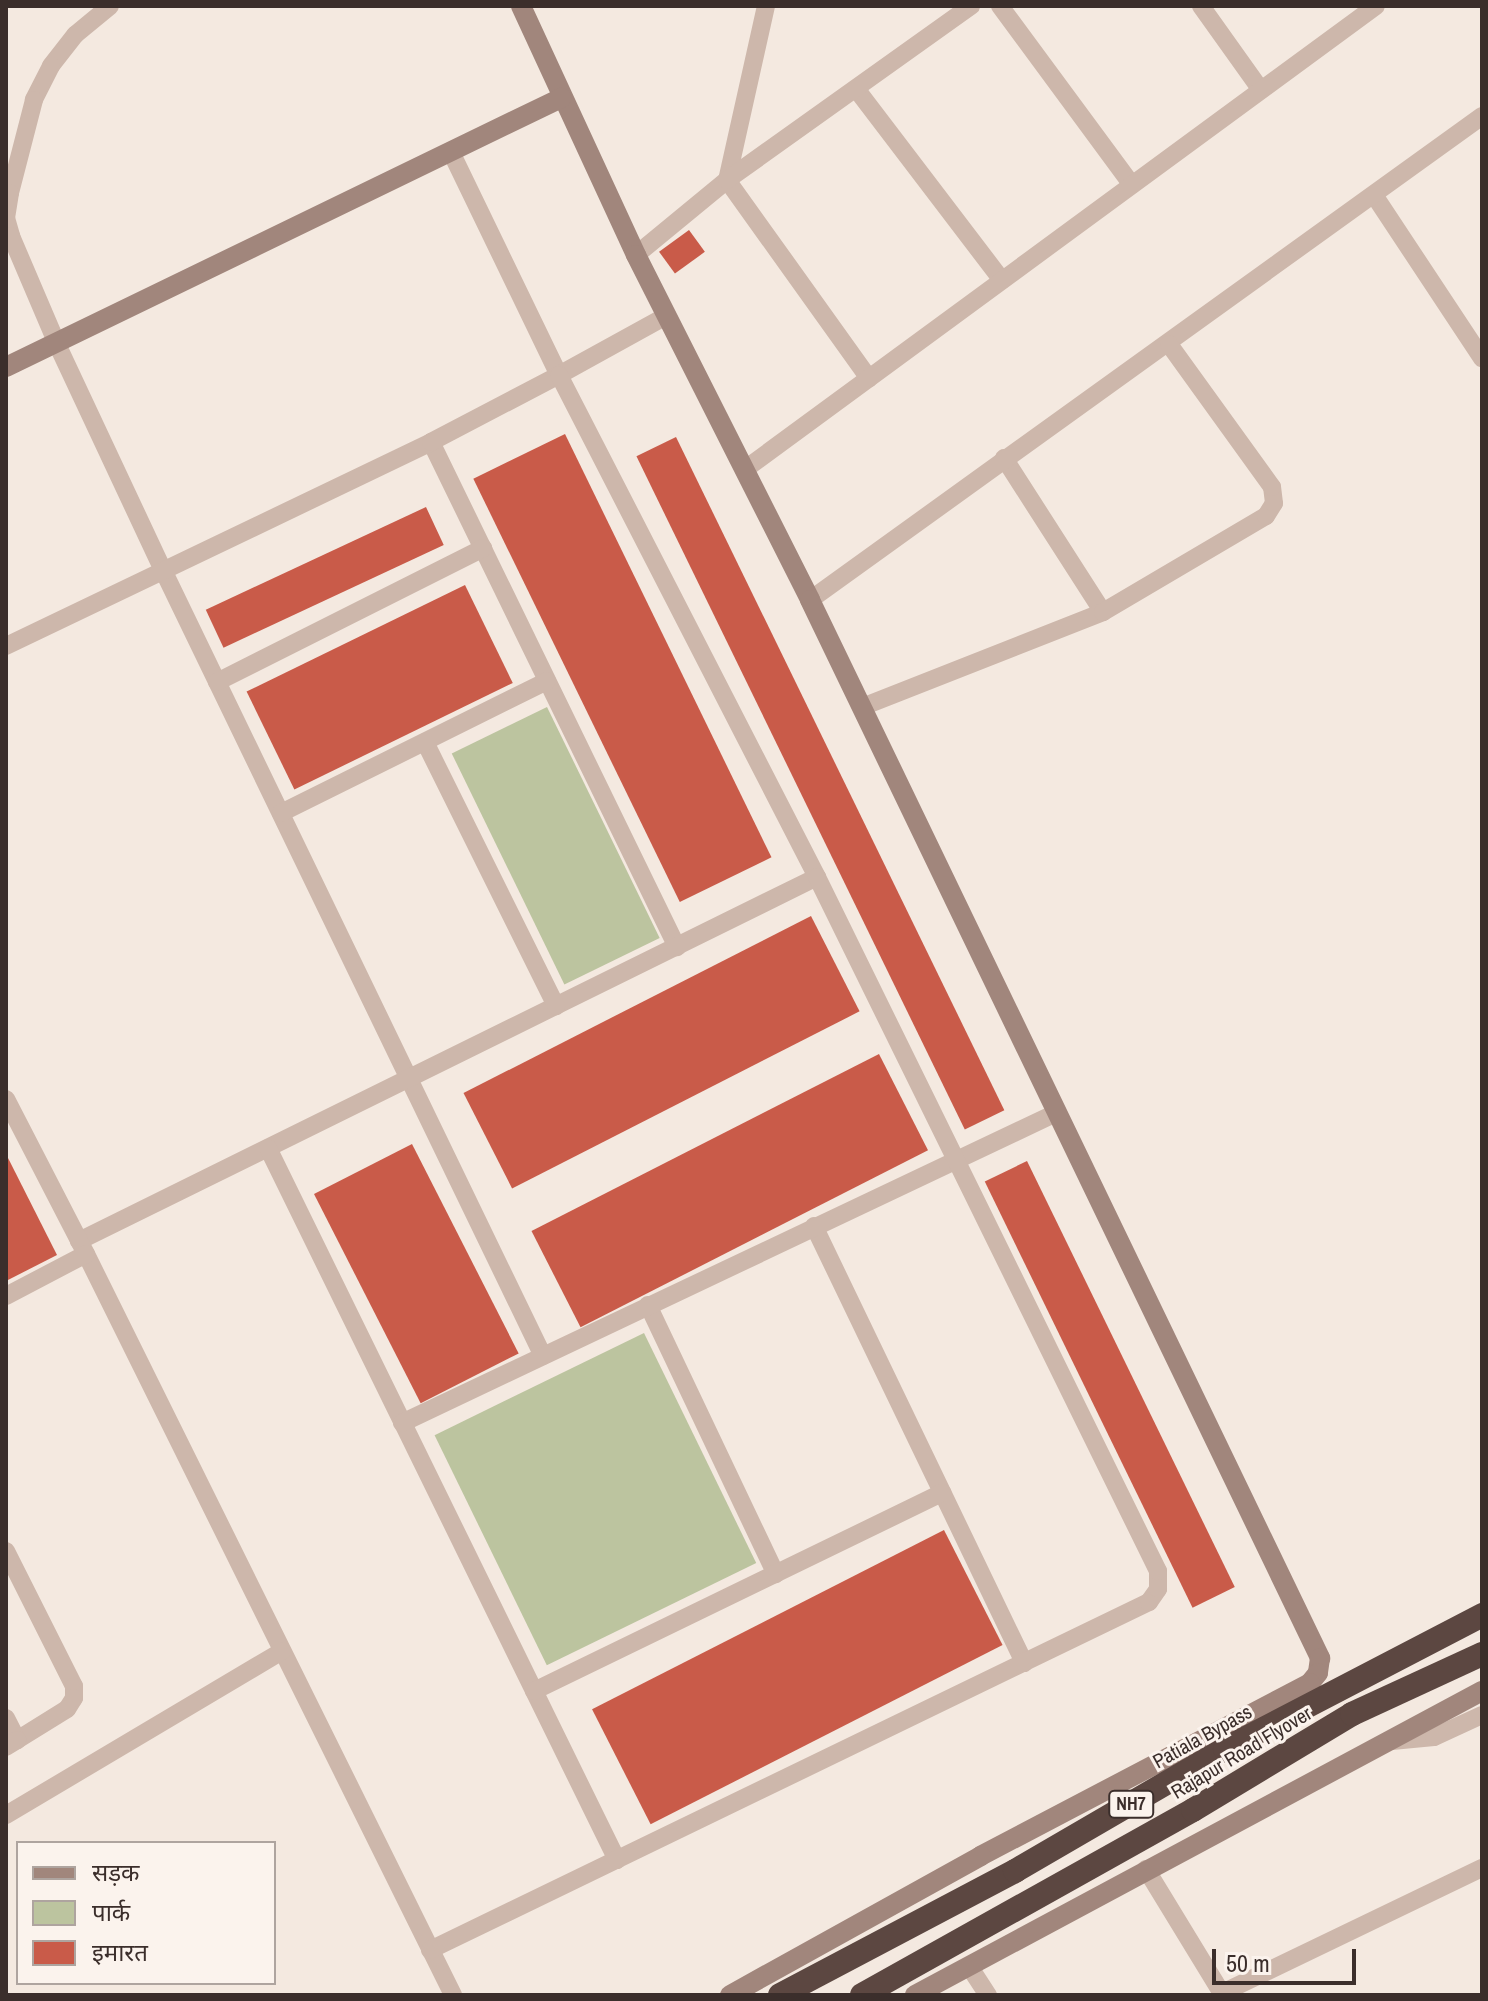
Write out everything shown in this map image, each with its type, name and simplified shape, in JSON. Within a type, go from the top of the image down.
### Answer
[{"type":"highway","name":"Patiala Bypass","points":[[780,1995],[1015,1871],[1225,1749],[1482,1615]]},
{"type":"highway","name":"Rajapur Road Flyover","points":[[862,1995],[1193,1810],[1352,1714],[1482,1654]]},
{"type":"street","points":[[521,6],[636,255],[810,600],[1320,1658],[1318,1673],[1310,1683],[981,1856],[730,1995]]},
{"type":"street","points":[[766,6],[727,180],[869,378]]},
{"type":"street","points":[[636,255],[727,180],[971,6]]},
{"type":"street","points":[[1000,6],[1132,185]]},
{"type":"street","points":[[1201,6],[1261,90]]},
{"type":"street","points":[[744,470],[1261,90],[1366,9]]},
{"type":"street","points":[[98,10],[51,66],[34,100],[6,218],[57,344],[163,570],[543,1356]]},
{"type":"street","points":[[857,90],[1002,280]]},
{"type":"street","points":[[6,367],[561,98]]},
{"type":"street","points":[[810,600],[1482,116]]},
{"type":"street","points":[[430,1950],[1149,1602],[1158,1589],[1158,1571],[817,877],[559,375],[451,152]]},
{"type":"street","points":[[1374,195],[1482,358]]},
{"type":"street","points":[[6,646],[431,442],[666,316]]},
{"type":"street","points":[[862,707],[1103,612],[1266,516],[1274,503],[1272,487],[1169,344]]},
{"type":"street","points":[[431,442],[677,947]]},
{"type":"street","points":[[1004,458],[1103,612]]},
{"type":"street","points":[[217,682],[483,548]]},
{"type":"street","points":[[281,813],[547,681]]},
{"type":"street","points":[[425,742],[556,1006]]},
{"type":"street","points":[[6,1296],[83,1247],[268,1148],[817,877]]},
{"type":"street","points":[[6,1099],[83,1247],[453,1995]]},
{"type":"street","points":[[402,1423],[1056,1113]]},
{"type":"street","points":[[268,1148],[617,1860]]},
{"type":"street","points":[[814,1226],[1024,1663]]},
{"type":"street","points":[[648,1305],[776,1574]]},
{"type":"street","points":[[534,1691],[942,1493]]},
{"type":"street","points":[[6,1551],[74,1686],[74,1698],[67,1709],[12,1744],[6,1718]]},
{"type":"street","points":[[6,1815],[282,1651]]},
{"type":"street","points":[[915,1995],[1482,1691]]},
{"type":"street","points":[[1392,1741],[1434,1737],[1482,1715]]},
{"type":"street","points":[[1146,1869],[1223,1994],[1482,1868]]},
{"type":"street","points":[[969,1966],[988,1995]]},
{"type":"green space","points":[[547,707],[660,938],[564,984],[452,753]]},
{"type":"green space","points":[[644,1333],[756,1563],[547,1665],[435,1435]]},
{"type":"building","points":[[689,230],[705,252],[675,274],[659,252]]},
{"type":"building","points":[[565,434],[771,857],[680,902],[473,479]]},
{"type":"building","points":[[676,437],[1004,1110],[965,1129],[636,456]]},
{"type":"building","points":[[426,507],[444,545],[224,648],[206,610]]},
{"type":"building","points":[[465,585],[513,683],[294,789],[247,692]]},
{"type":"building","points":[[811,916],[860,1011],[512,1188],[464,1093]]},
{"type":"building","points":[[879,1054],[928,1150],[581,1327],[532,1231]]},
{"type":"building","points":[[412,1144],[519,1353],[421,1403],[314,1194]]},
{"type":"building","points":[[6,1154],[57,1255],[6,1281]]},
{"type":"building","points":[[1027,1161],[1235,1587],[1193,1608],[985,1182]]},
{"type":"building","points":[[944,1530],[1003,1645],[651,1824],[592,1709]]}]
